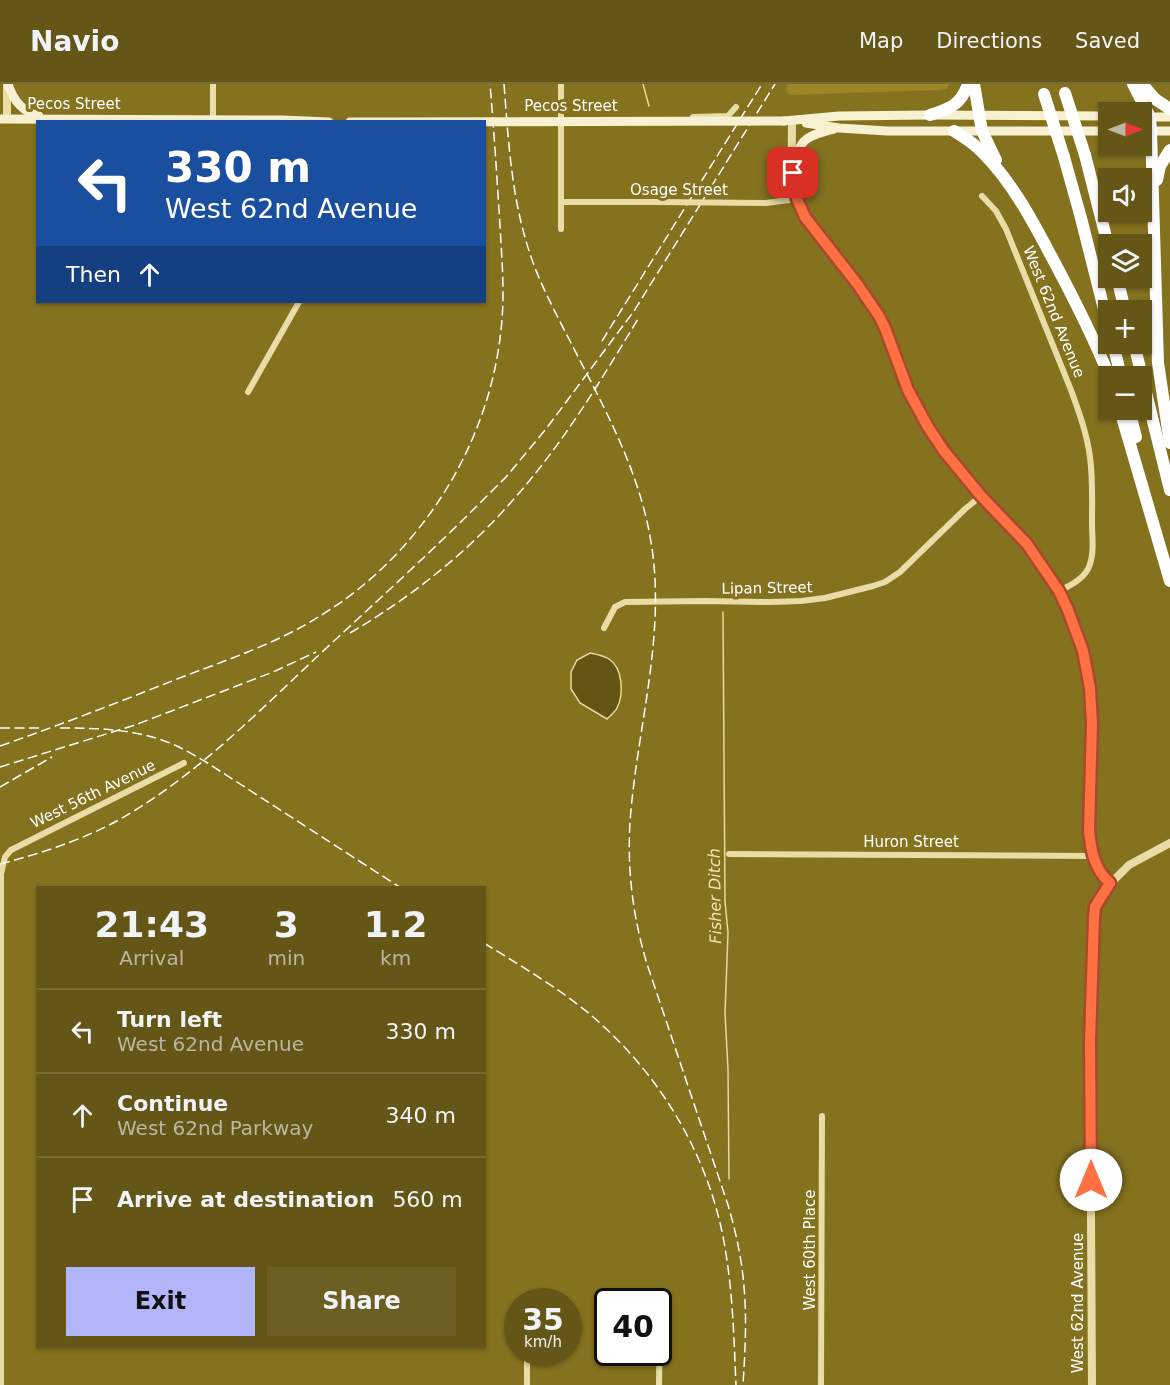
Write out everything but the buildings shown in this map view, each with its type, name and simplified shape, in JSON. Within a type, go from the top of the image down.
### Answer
[{"type":"highway","points":[[930,115],[953,106],[965,92],[968,84]]},
{"type":"highway","points":[[974,84],[982,131],[1007,183]]},
{"type":"highway","points":[[1133,84],[1140,102]]},
{"type":"highway","points":[[1142,84],[1155,99],[1170,109]]},
{"type":"highway","points":[[1064,88],[1105,234]]},
{"type":"highway","points":[[1042,89],[1081,218],[1102,300]]},
{"type":"highway","points":[[954,131],[985,154],[1007,183],[1037,231],[1070,292],[1105,366]]},
{"type":"highway","points":[[1153,211],[1160,166],[1170,150]]},
{"type":"highway","points":[[1148,156],[1153,211],[1158,363],[1170,443]]},
{"type":"highway","points":[[1136,354],[1170,490]]},
{"type":"highway","points":[[1123,420],[1170,581]]},
{"type":"highway","points":[[1132,420],[1170,568]]},
{"type":"main road","points":[[8,84],[12,95],[21,107],[36,116],[54,119]]},
{"type":"main road","name":"Pecos Street","points":[[486,122],[788,121],[839,116],[930,115],[1098,116]]},
{"type":"main road","points":[[1152,117],[1170,117]]},
{"type":"main road","name":"Pecos Street","points":[[4,119],[260,120]]},
{"type":"main road","name":"Pecos Street","points":[[788,121],[839,128],[887,131],[1098,131]]},
{"type":"main road","points":[[793,173],[798,150],[803,141],[813,135],[839,128]]},
{"type":"main road","points":[[1152,131],[1170,131]]},
{"type":"street","points":[[4,119],[8,84]]},
{"type":"street","points":[[213,84],[213,119]]},
{"type":"street","points":[[561,84],[561,230]]},
{"type":"street","points":[[561,119],[728,116],[736,107]]},
{"type":"street","points":[[788,121],[797,199],[811,226],[858,285],[879,316],[908,390],[928,427],[944,451],[981,496],[1027,544],[1059,591],[1077,631],[1089,684],[1092,724],[1089,830],[1093,856],[1101,874],[1110,883],[1129,865],[1170,843]]},
{"type":"street","name":"West 62nd Avenue","points":[[982,196],[996,212],[1006,229],[1071,390],[1090,456],[1091,557],[1088,569],[1082,576],[1059,591]]},
{"type":"street","name":"Osage Street","points":[[561,202],[766,203],[797,199]]},
{"type":"street","points":[[248,392],[298,303]]},
{"type":"street","name":"Lipan Street","points":[[604,628],[615,607],[625,602],[801,601],[825,598],[885,582],[900,572],[981,496]]},
{"type":"street","name":"West 56th Avenue","points":[[1,1385],[1,874],[5,857],[11,850],[184,763]]},
{"type":"street","name":"Huron Street","points":[[729,854],[1093,856]]},
{"type":"street","name":"West 62nd Avenue","points":[[1092,1385],[1090,1041],[1094,918],[1095,907],[1110,883]]},
{"type":"street","name":"West 60th Place","points":[[821,1385],[822,1116]]},
{"type":"street","points":[[527,1366],[527,1385]]},
{"type":"street","points":[[659,1366],[659,1385]]},
{"type":"shaded area","points":[[788,84],[949,84],[947,89],[938,90],[792,95],[788,94],[786,87]]},
{"type":"shaded area","points":[[590,653],[609,659],[614,663],[620,675],[621,696],[616,709],[607,719],[580,703],[571,689],[571,672],[577,660]]},
{"type":"waterway","name":"Fisher Ditch","points":[[643,84],[649,106]]},
{"type":"waterway","name":"Fisher Ditch","points":[[723,612],[725,901],[728,933],[725,1013],[729,1179]]},
{"type":"railway","points":[[0,746],[232,658],[286,635],[320,616],[356,591],[389,562],[418,529],[443,494],[465,455],[482,415],[494,373],[501,330],[502,265],[490,84]]},
{"type":"railway","points":[[504,84],[516,200],[527,245],[547,295],[618,437],[638,488],[651,542],[655,576],[653,643],[631,810],[629,849],[634,907],[647,964],[728,1205],[736,1236],[745,1299],[743,1385]]},
{"type":"railway","points":[[602,341],[762,84]]},
{"type":"railway","points":[[0,864],[59,846],[101,829],[144,805],[171,786],[248,722],[506,477],[546,429],[634,311],[775,84]]},
{"type":"railway","points":[[350,633],[416,590],[457,556],[495,519],[531,479],[564,435],[638,319]]},
{"type":"railway","points":[[0,767],[135,725],[273,672],[316,652]]},
{"type":"railway","points":[[0,728],[39,728]]},
{"type":"railway","points":[[60,728],[105,729],[134,733],[177,746],[206,762],[398,886]]},
{"type":"railway","points":[[0,787],[52,757]]},
{"type":"railway","points":[[486,944],[561,992],[613,1035],[637,1061],[678,1120],[695,1151],[709,1185],[719,1219],[730,1286],[736,1385]]},
{"type":"route","points":[[793,173],[797,199],[805,217],[879,316],[908,390],[928,427],[944,451],[981,496],[1040,561],[1059,591],[1077,631],[1083,651],[1090,688],[1092,724],[1090,843],[1101,874],[1110,883],[1095,907],[1094,918],[1090,1041],[1091,1180]]}]
